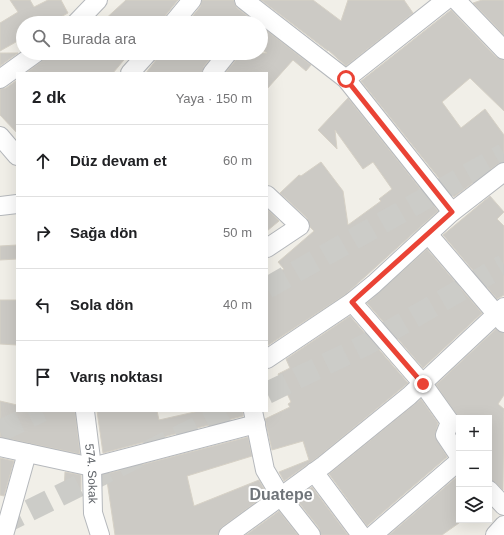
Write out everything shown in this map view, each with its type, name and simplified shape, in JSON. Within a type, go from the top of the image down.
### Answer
[{"type":"street","points":[[83,16],[98,0]]},
{"type":"street","points":[[179,16],[192,0]]},
{"type":"street","points":[[244,0],[255,16]]},
{"type":"street","points":[[346,79],[446,0]]},
{"type":"street","points":[[456,0],[504,50]]},
{"type":"street","points":[[268,26],[346,79],[452,212]]},
{"type":"street","points":[[0,78],[26,60]]},
{"type":"street","points":[[134,72],[143,60]]},
{"type":"street","points":[[213,72],[222,60]]},
{"type":"street","points":[[0,136],[16,155]]},
{"type":"street","points":[[268,357],[352,302],[374,284],[452,212],[504,172]]},
{"type":"street","points":[[268,196],[300,226],[268,247]]},
{"type":"street","points":[[0,206],[16,204]]},
{"type":"street","points":[[228,535],[314,472],[423,384],[501,315],[428,234]]},
{"type":"street","points":[[352,302],[423,384],[450,422],[445,434],[456,451]]},
{"type":"street","name":"574. Sokak","points":[[85,412],[92,467],[92,513],[100,535]]},
{"type":"street","points":[[0,447],[92,467],[255,417],[265,470],[281,497],[311,535]]},
{"type":"street","points":[[4,535],[28,453]]},
{"type":"street","points":[[373,535],[456,464]]},
{"type":"street","points":[[314,472],[362,535]]},
{"type":"street","points":[[492,493],[504,506]]},
{"type":"street","points":[[495,535],[504,525]]},
{"type":"building","points":[[10,0],[30,0],[34,7],[48,0],[61,0],[68,13],[63,16],[16,16],[16,42],[0,51],[0,23],[18,12]]},
{"type":"building","points":[[126,0],[178,0],[165,16],[109,16]]},
{"type":"building","points":[[202,0],[234,0],[237,8],[248,16],[193,16],[200,7]]},
{"type":"building","points":[[261,0],[313,0],[341,21],[348,0],[404,0],[413,13],[346,66],[328,50]]},
{"type":"building","points":[[482,0],[504,0],[504,35],[473,3]]},
{"type":"building","points":[[451,10],[496,57],[504,60],[504,111],[470,78],[442,102],[461,128],[485,109],[504,135],[504,161],[454,197],[361,81]]},
{"type":"building","points":[[268,31],[311,65],[306,71],[293,60],[268,88],[268,72],[226,72],[236,60],[268,60]]},
{"type":"building","points":[[0,53],[16,53],[16,54],[0,66]]},
{"type":"building","points":[[124,60],[114,72],[27,72],[42,61]]},
{"type":"building","points":[[156,60],[209,60],[204,66],[202,72],[147,72]]},
{"type":"building","points":[[16,81],[16,132],[0,115],[0,89],[6,88]]},
{"type":"building","points":[[348,98],[438,211],[346,294],[268,345],[268,277],[284,269],[278,262],[314,231],[310,227],[307,218],[280,193],[299,175],[301,176],[321,162],[343,191],[348,225],[381,201],[379,199],[392,189],[373,162],[363,169],[335,130],[337,149],[318,130]]},
{"type":"building","points":[[490,196],[504,212],[497,219],[504,226],[504,295],[497,299],[443,235]]},
{"type":"building","points":[[268,210],[279,221],[268,230]]},
{"type":"building","points":[[16,245],[16,259],[0,260],[0,246]]},
{"type":"building","points":[[427,249],[482,313],[423,368],[367,303]]},
{"type":"building","points":[[0,300],[16,300],[16,345],[0,344]]},
{"type":"building","points":[[350,316],[408,383],[318,457],[284,481],[279,472],[309,460],[303,441],[272,450],[265,419],[290,407],[288,404],[291,402],[278,374],[290,368],[286,359]]},
{"type":"building","points":[[496,329],[504,333],[504,395],[498,404],[504,409],[503,490],[492,481],[492,415],[457,415],[436,385]]},
{"type":"building","points":[[421,399],[438,423],[435,436],[447,457],[367,526],[329,474]]},
{"type":"building","points":[[0,401],[16,405],[16,412],[75,412],[80,454],[0,437]]},
{"type":"building","points":[[97,412],[157,412],[159,420],[195,412],[243,412],[243,416],[103,453]]},
{"type":"building","points":[[248,437],[252,456],[187,476],[194,506],[259,480],[267,494],[222,527],[218,535],[115,535],[106,474]]},
{"type":"building","points":[[0,458],[14,461],[4,496],[0,495]]},
{"type":"building","points":[[65,472],[81,475],[81,490],[64,490]]},
{"type":"building","points":[[456,478],[456,523],[459,523],[442,535],[389,535]]},
{"type":"building","points":[[312,487],[348,535],[321,535],[319,528],[296,499]]},
{"type":"building","points":[[279,511],[298,535],[246,535]]},
{"type":"tunnel","points":[[268,287],[504,154]]},
{"type":"tunnel","points":[[268,393],[367,344],[504,265]]},
{"type":"tunnel","points":[[0,431],[40,412]]},
{"type":"tunnel","points":[[0,525],[228,412]]},
{"type":"district","name":"Duatepe","points":[[281,494]]},
{"type":"route","points":[[346,79],[452,212],[374,284],[352,302],[423,384]]}]
